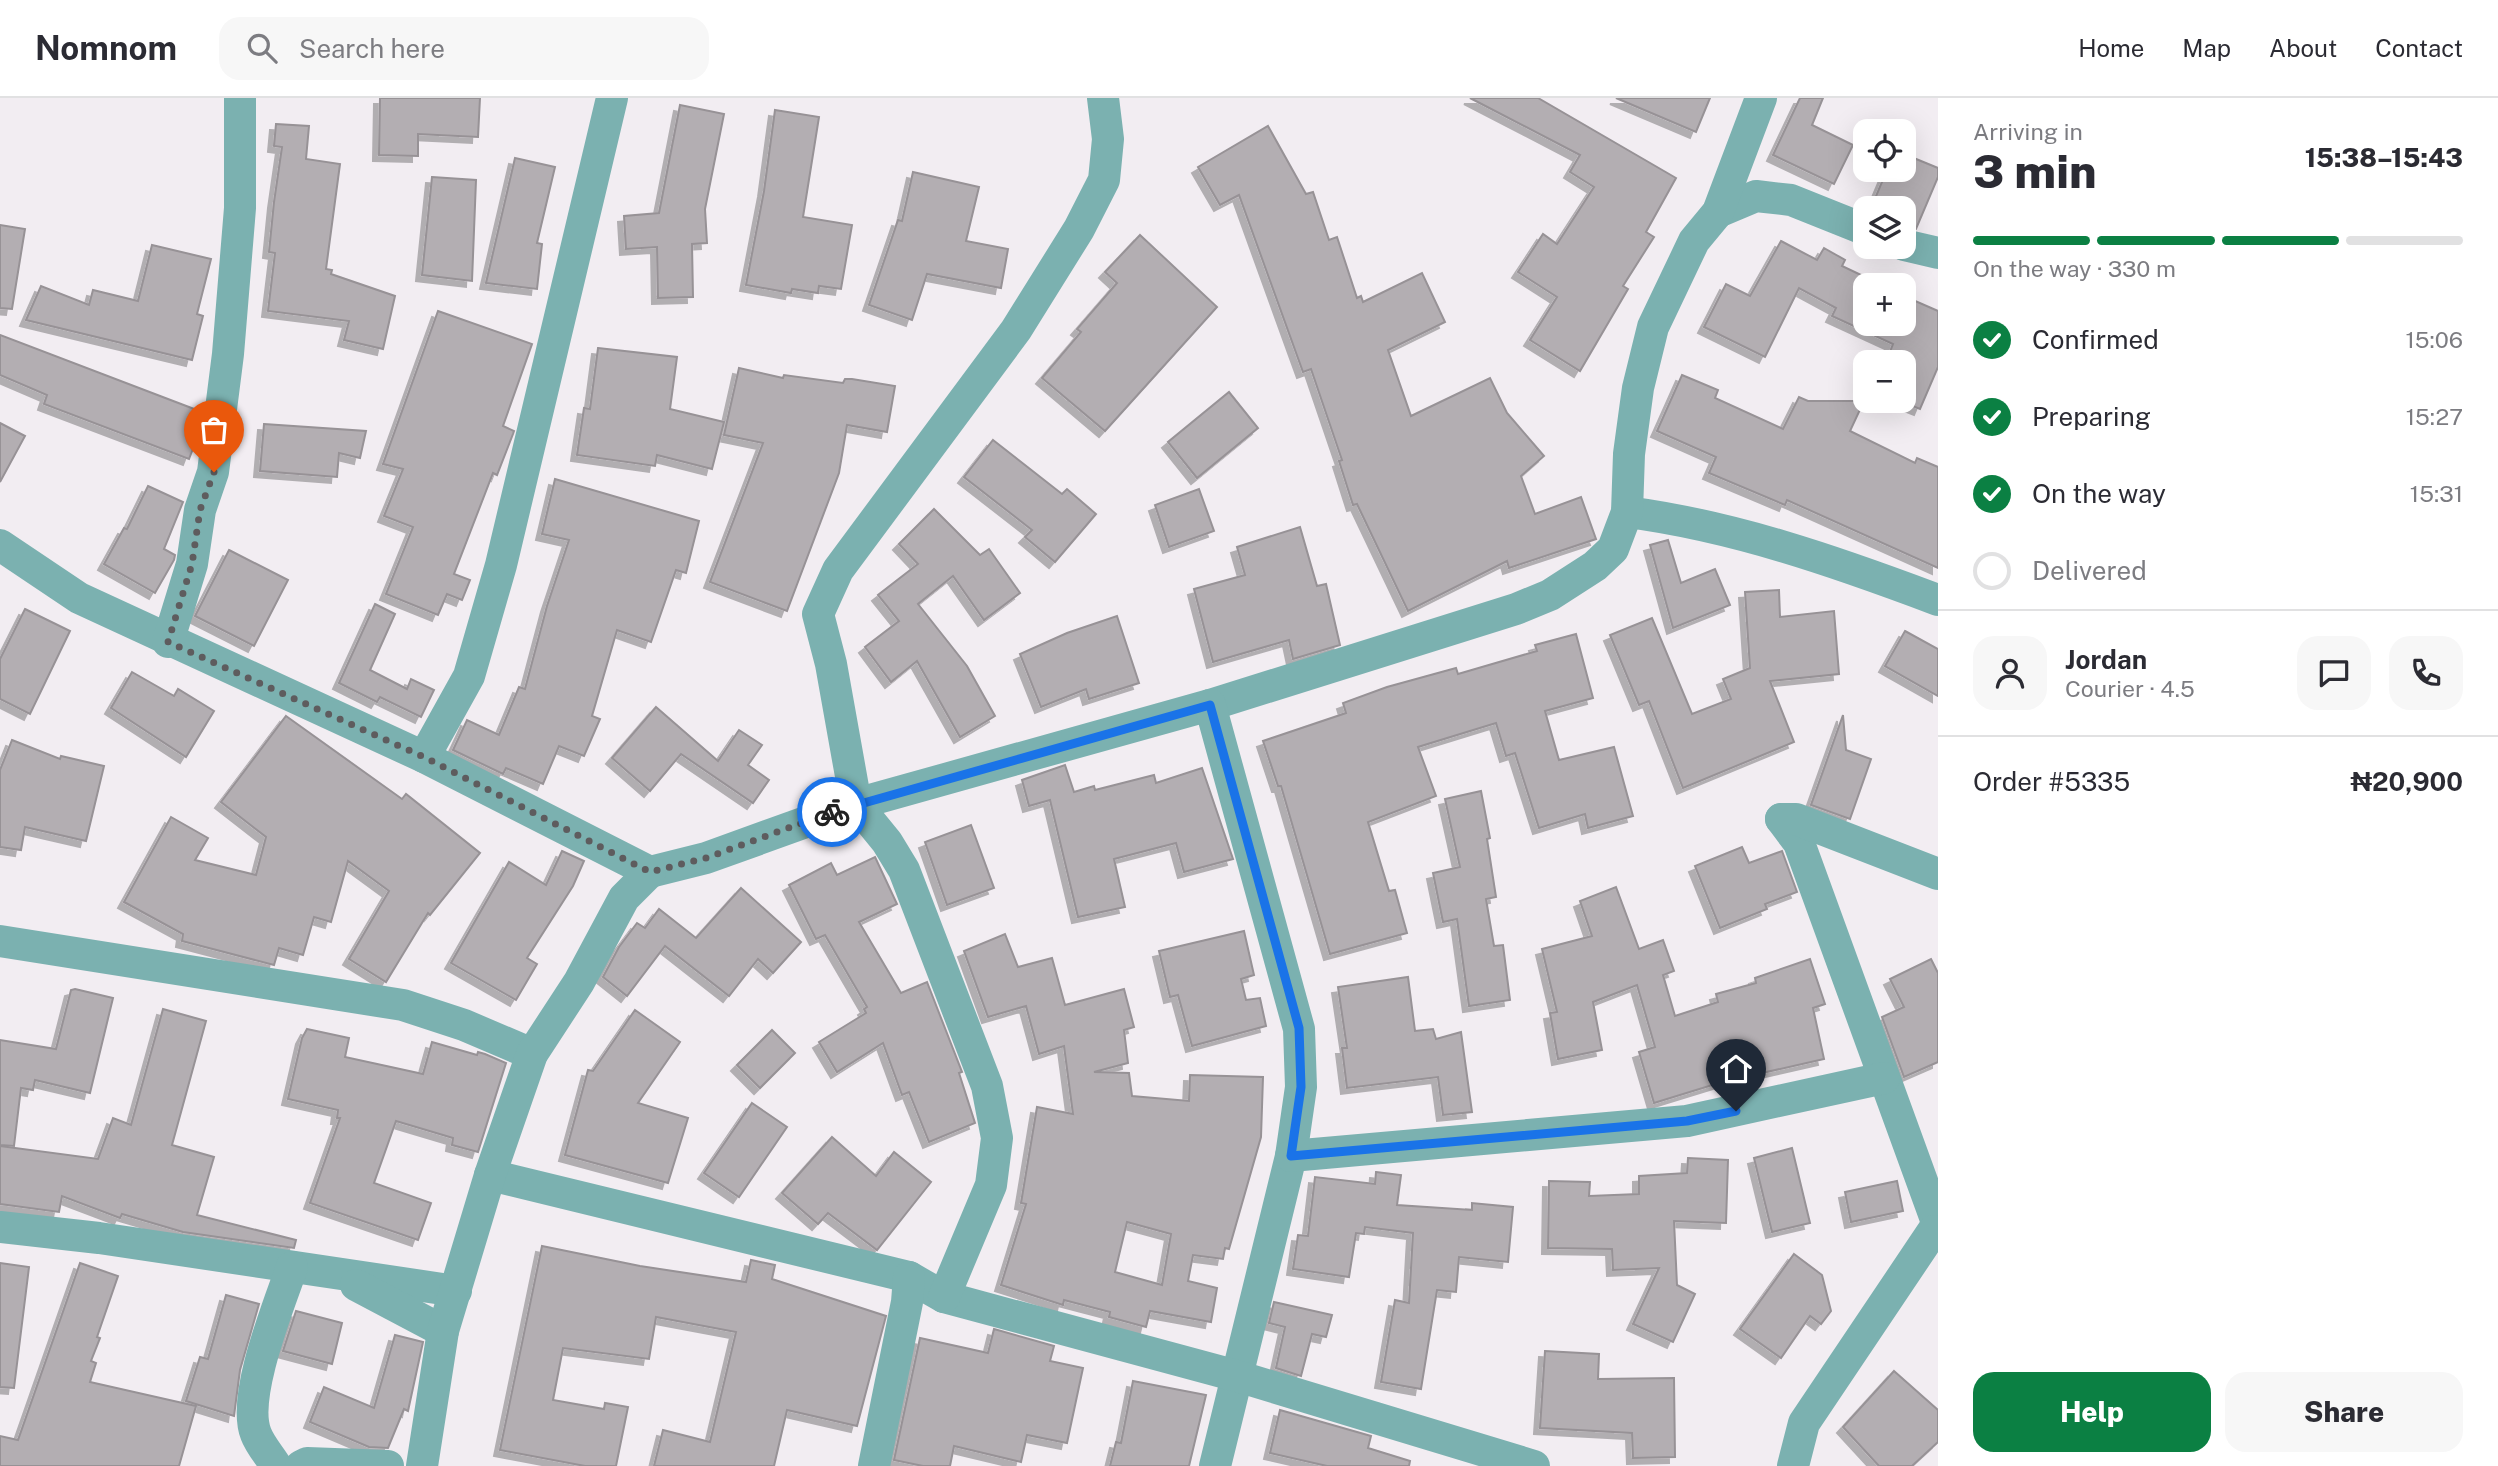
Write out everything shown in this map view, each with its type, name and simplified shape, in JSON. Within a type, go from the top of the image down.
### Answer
[{"type":"street","points":[[168,642],[192,564],[200,510],[214,472],[240,208],[240,98]]},
{"type":"street","points":[[424,757],[468,676],[501,565],[612,98]]},
{"type":"street","points":[[944,1297],[991,1185],[997,1138],[987,1086],[904,870],[887,842],[856,804],[831,664],[818,614],[838,570],[1016,330],[1079,229],[1104,180],[1108,139],[1103,98]]},
{"type":"street","points":[[422,1466],[443,1331],[489,1175],[532,1054],[579,982],[624,898],[650,872],[706,858],[856,804],[1210,705],[1516,609],[1550,594],[1595,566],[1613,549],[1627,512],[1629,454],[1638,388],[1653,327],[1694,241],[1718,212],[1761,98]]},
{"type":"street","points":[[1718,212],[1756,196],[1791,200],[1853,225]]},
{"type":"street","points":[[1627,512],[1661,517],[1823,557],[1938,600]]},
{"type":"street","points":[[0,545],[79,598],[168,642],[424,757],[650,872]]},
{"type":"street","points":[[1210,705],[1299,1028],[1301,1087],[1291,1156],[1215,1466]]},
{"type":"street","points":[[1938,874],[1797,819],[1781,819],[1799,842],[1938,1225]]},
{"type":"street","points":[[0,941],[403,1005],[464,1025],[532,1054]]},
{"type":"street","points":[[1291,1156],[1687,1121],[1884,1078]]},
{"type":"street","points":[[489,1175],[909,1277],[944,1297],[1237,1376],[1534,1466]]},
{"type":"street","points":[[0,1227],[99,1238],[456,1291]]},
{"type":"street","points":[[1793,1466],[1804,1423],[1933,1231],[1938,1236]]},
{"type":"street","points":[[276,1466],[256,1434],[251,1404],[268,1339],[292,1267]]},
{"type":"street","points":[[336,1275],[443,1331]]},
{"type":"street","points":[[874,1466],[909,1277]]},
{"type":"street","points":[[301,1466],[307,1462],[388,1466]]},
{"type":"building","points":[[380,98],[480,98],[478,137],[418,134],[418,156],[379,155]]},
{"type":"building","points":[[1470,98],[1538,98],[1676,178],[1646,232],[1654,237],[1623,286],[1628,289],[1580,371],[1530,340],[1557,297],[1518,272],[1543,234],[1557,244],[1594,187],[1570,172],[1580,155]]},
{"type":"building","points":[[1616,98],[1710,98],[1696,132]]},
{"type":"building","points":[[1800,98],[1823,98],[1812,125],[1853,145],[1834,184],[1773,155]]},
{"type":"building","points":[[680,105],[724,114],[705,209],[707,243],[692,244],[693,297],[658,298],[657,247],[626,249],[624,216],[659,213]]},
{"type":"building","points":[[775,110],[819,117],[803,217],[852,225],[841,289],[819,286],[818,293],[792,289],[791,293],[746,285],[764,191]]},
{"type":"building","points":[[276,124],[309,126],[306,159],[340,164],[326,269],[332,270],[331,274],[395,296],[383,349],[344,340],[349,321],[268,311],[275,253],[269,252],[282,147],[274,146]]},
{"type":"building","points":[[1268,126],[1306,194],[1313,192],[1329,240],[1337,237],[1357,298],[1361,296],[1363,302],[1422,273],[1445,322],[1388,350],[1411,416],[1490,378],[1507,413],[1544,456],[1521,476],[1535,514],[1581,497],[1596,539],[1509,568],[1507,561],[1408,611],[1357,504],[1353,505],[1339,461],[1342,460],[1311,369],[1303,372],[1239,195],[1220,205],[1198,167]]},
{"type":"building","points":[[515,158],[555,167],[537,243],[542,244],[537,289],[486,283]]},
{"type":"building","points":[[1916,159],[1938,168],[1938,177],[1916,229],[1916,196],[1876,196],[1882,182],[1916,182]]},
{"type":"building","points":[[913,172],[979,187],[966,241],[1008,249],[1001,288],[927,274],[912,320],[869,305],[898,220],[902,221]]},
{"type":"building","points":[[432,177],[476,180],[472,281],[422,275]]},
{"type":"building","points":[[0,225],[25,229],[12,309],[0,308]]},
{"type":"building","points":[[1140,235],[1217,307],[1105,431],[1042,378],[1081,332],[1077,329],[1117,283],[1105,272]]},
{"type":"building","points":[[1781,241],[1817,260],[1824,248],[1845,260],[1842,266],[1857,273],[1853,273],[1853,326],[1832,316],[1836,308],[1799,288],[1765,357],[1704,327],[1726,284],[1750,296]]},
{"type":"building","points":[[152,245],[211,259],[197,314],[203,316],[192,360],[26,320],[41,286],[89,305],[93,290],[138,301]]},
{"type":"building","points":[[1916,301],[1938,311],[1938,367],[1920,409],[1916,407],[1916,350],[1891,350],[1893,344],[1876,336],[1916,336]]},
{"type":"building","points":[[438,311],[532,344],[503,426],[514,431],[513,434],[497,475],[493,473],[454,574],[470,580],[462,600],[447,594],[438,615],[386,594],[413,527],[384,516],[403,469],[383,464]]},
{"type":"building","points":[[0,335],[202,412],[199,433],[189,459],[44,404],[47,395],[0,375]]},
{"type":"building","points":[[598,348],[677,357],[670,409],[724,422],[712,469],[657,455],[655,466],[577,455],[584,408],[590,409]]},
{"type":"building","points":[[739,368],[783,378],[784,375],[843,383],[845,379],[852,379],[895,386],[887,432],[847,425],[839,473],[787,611],[710,582],[763,443],[724,435]]},
{"type":"building","points":[[1682,375],[1718,390],[1715,398],[1783,429],[1799,397],[1808,401],[1853,401],[1853,413],[1858,413],[1850,431],[1915,463],[1917,458],[1938,467],[1938,568],[1787,500],[1785,505],[1709,473],[1716,457],[1657,431]]},
{"type":"building","points":[[1229,392],[1258,428],[1197,478],[1168,442]]},
{"type":"building","points":[[0,423],[25,436],[0,482]]},
{"type":"building","points":[[264,424],[366,431],[360,458],[339,453],[337,477],[260,471]]},
{"type":"building","points":[[993,440],[1062,494],[1067,489],[1096,514],[1055,562],[1025,537],[1032,530],[964,477]]},
{"type":"building","points":[[555,479],[699,521],[686,573],[676,570],[651,642],[617,630],[592,716],[600,719],[584,756],[559,746],[543,784],[506,768],[503,774],[453,750],[467,720],[499,735],[519,687],[525,689],[547,606],[569,540],[542,534]]},
{"type":"building","points":[[148,486],[183,502],[164,549],[175,555],[174,560],[155,593],[104,564],[124,528],[127,529]]},
{"type":"building","points":[[1199,489],[1214,531],[1169,547],[1155,505]]},
{"type":"building","points":[[934,509],[980,555],[989,549],[1020,593],[984,620],[953,576],[918,604],[967,666],[995,716],[960,737],[917,661],[891,682],[865,647],[899,621],[878,595],[918,564],[899,544]]},
{"type":"building","points":[[1300,527],[1317,586],[1326,584],[1340,645],[1293,659],[1289,640],[1213,662],[1194,589],[1245,575],[1237,547]]},
{"type":"building","points":[[1668,540],[1681,583],[1715,569],[1730,605],[1673,628],[1650,545]]},
{"type":"building","points":[[229,550],[288,580],[254,646],[195,616]]},
{"type":"building","points":[[1779,590],[1780,617],[1834,611],[1839,674],[1770,681],[1794,742],[1683,788],[1649,701],[1639,705],[1610,635],[1652,618],[1692,714],[1731,699],[1723,679],[1750,668],[1745,592]]},
{"type":"building","points":[[375,604],[395,614],[370,670],[407,689],[411,679],[434,690],[421,717],[380,697],[377,702],[339,683]]},
{"type":"building","points":[[25,609],[70,631],[30,714],[0,699],[0,659]]},
{"type":"building","points":[[1117,616],[1139,683],[1089,699],[1086,689],[1041,707],[1020,654],[1067,633]]},
{"type":"building","points":[[1905,631],[1938,649],[1938,696],[1885,666]]},
{"type":"building","points":[[1576,634],[1593,698],[1545,711],[1559,760],[1614,747],[1633,816],[1588,828],[1585,814],[1539,828],[1515,753],[1506,756],[1496,723],[1418,747],[1436,796],[1368,822],[1389,891],[1395,890],[1407,933],[1330,954],[1281,786],[1278,786],[1263,741],[1346,713],[1343,703],[1387,687],[1456,668],[1458,674],[1537,651],[1535,645]]},
{"type":"building","points":[[132,672],[174,696],[178,689],[214,711],[186,757],[111,708]]},
{"type":"building","points":[[656,707],[718,761],[739,730],[762,745],[748,765],[769,780],[753,803],[681,754],[650,791],[612,758]]},
{"type":"building","points":[[1843,715],[1846,750],[1871,759],[1850,819],[1811,805]]},
{"type":"building","points":[[286,716],[402,799],[406,794],[480,853],[430,915],[428,913],[386,982],[349,959],[389,891],[348,861],[331,922],[314,917],[303,955],[279,948],[274,965],[182,941],[183,934],[124,902],[171,817],[208,838],[195,860],[256,875],[266,837],[221,802]]},
{"type":"building","points":[[12,740],[60,759],[61,756],[104,766],[86,841],[25,827],[21,850],[0,847],[0,770]]},
{"type":"building","points":[[1065,765],[1074,792],[1094,786],[1095,790],[1154,775],[1156,783],[1202,768],[1233,859],[1184,872],[1176,843],[1114,859],[1125,907],[1078,917],[1050,800],[1029,806],[1022,780]]},
{"type":"building","points":[[1481,791],[1490,838],[1487,839],[1496,897],[1486,899],[1494,946],[1503,945],[1510,1000],[1469,1006],[1457,919],[1443,922],[1433,873],[1460,867],[1445,799]]},
{"type":"building","points":[[971,825],[994,888],[947,905],[925,842]]},
{"type":"building","points":[[1742,847],[1749,863],[1782,851],[1797,892],[1765,904],[1767,909],[1720,928],[1695,866]]},
{"type":"building","points":[[562,851],[584,861],[573,886],[527,958],[537,964],[516,1000],[451,963],[509,862],[546,885]]},
{"type":"building","points":[[875,857],[897,904],[859,922],[901,993],[927,982],[962,1072],[959,1073],[975,1123],[929,1142],[909,1092],[902,1095],[883,1043],[837,1072],[819,1042],[866,1013],[864,1009],[867,1007],[825,935],[816,939],[789,885],[831,863],[837,875]]},
{"type":"building","points":[[1616,887],[1639,949],[1663,940],[1674,971],[1663,975],[1675,1016],[1718,1002],[1716,994],[1756,983],[1755,978],[1810,959],[1825,1004],[1813,1008],[1824,1059],[1740,1078],[1735,1078],[1733,1071],[1732,1079],[1654,1103],[1639,1052],[1655,1047],[1637,985],[1593,1002],[1602,1050],[1558,1059],[1550,1013],[1557,1012],[1542,949],[1592,936],[1580,901]]},
{"type":"building","points":[[741,888],[801,942],[773,973],[758,959],[729,996],[665,946],[627,996],[603,977],[619,947],[637,923],[645,928],[659,909],[696,938]]},
{"type":"building","points":[[1244,931],[1254,975],[1241,979],[1246,1000],[1260,998],[1266,1026],[1192,1046],[1178,995],[1170,997],[1159,951]]},
{"type":"building","points":[[1005,934],[1018,967],[1052,958],[1065,1005],[1124,989],[1134,1027],[1124,1030],[1128,1063],[1094,1072],[1129,1073],[1132,1096],[1189,1101],[1190,1075],[1263,1077],[1261,1137],[1229,1249],[1225,1248],[1223,1259],[1193,1255],[1188,1281],[1217,1288],[1211,1322],[1150,1311],[1146,1327],[1109,1317],[1110,1312],[1064,1300],[1063,1305],[1001,1285],[1026,1204],[1021,1203],[1037,1107],[1073,1114],[1064,1046],[1039,1054],[1026,1006],[988,1017],[964,951]],"holes":[[[1127,1222],[1171,1234],[1162,1285],[1115,1272]]]},
{"type":"building","points":[[1931,959],[1938,973],[1938,1062],[1904,1077],[1882,1017],[1904,1007],[1890,979]]},
{"type":"building","points":[[1408,977],[1415,1031],[1433,1029],[1436,1039],[1461,1032],[1472,1112],[1443,1115],[1438,1077],[1347,1088],[1342,1048],[1347,1048],[1338,987]]},
{"type":"building","points":[[71,990],[113,998],[90,1093],[35,1080],[33,1090],[21,1088],[14,1146],[0,1145],[0,1040],[56,1049]]},
{"type":"building","points":[[163,1009],[206,1021],[172,1145],[214,1157],[197,1215],[296,1240],[294,1248],[183,1232],[122,1214],[120,1218],[62,1196],[59,1212],[0,1204],[0,1146],[98,1159],[113,1118],[131,1125]]},
{"type":"building","points":[[635,1010],[680,1042],[638,1103],[688,1118],[668,1183],[565,1155],[588,1070],[593,1071]]},
{"type":"building","points":[[307,1029],[349,1038],[345,1057],[423,1074],[432,1042],[477,1055],[478,1052],[506,1063],[478,1152],[452,1145],[453,1138],[396,1121],[374,1183],[431,1203],[418,1240],[310,1203],[340,1118],[337,1118],[338,1110],[288,1099],[302,1038]]},
{"type":"building","points":[[772,1030],[795,1053],[760,1088],[737,1065]]},
{"type":"building","points":[[752,1103],[787,1127],[739,1197],[704,1173]]},
{"type":"building","points":[[832,1137],[876,1176],[894,1152],[931,1182],[877,1250],[828,1213],[818,1224],[782,1193]]},
{"type":"building","points":[[1792,1148],[1810,1223],[1772,1232],[1754,1158]]},
{"type":"building","points":[[1688,1158],[1728,1160],[1726,1223],[1674,1221],[1677,1285],[1695,1294],[1673,1342],[1633,1324],[1659,1268],[1613,1270],[1612,1249],[1548,1248],[1549,1181],[1590,1182],[1589,1196],[1639,1194],[1639,1176],[1687,1173]]},
{"type":"building","points":[[1376,1172],[1401,1175],[1397,1205],[1472,1210],[1472,1203],[1513,1207],[1508,1262],[1459,1257],[1456,1292],[1437,1290],[1421,1389],[1381,1382],[1395,1300],[1409,1303],[1413,1233],[1365,1227],[1364,1234],[1356,1233],[1349,1277],[1293,1269],[1298,1235],[1308,1236],[1315,1177],[1375,1184]]},
{"type":"building","points":[[1897,1181],[1903,1211],[1851,1222],[1845,1192]]},
{"type":"building","points":[[542,1246],[640,1266],[746,1282],[751,1260],[775,1265],[772,1279],[886,1316],[857,1426],[787,1410],[774,1466],[654,1466],[663,1430],[710,1442],[736,1332],[656,1317],[649,1359],[563,1348],[553,1400],[604,1409],[605,1403],[628,1407],[616,1466],[585,1466],[500,1450]]},
{"type":"building","points":[[1794,1254],[1822,1275],[1831,1311],[1821,1324],[1810,1316],[1781,1358],[1740,1329]]},
{"type":"building","points":[[0,1263],[29,1267],[14,1388],[0,1387]]},
{"type":"building","points":[[80,1263],[118,1276],[97,1337],[100,1338],[91,1361],[96,1363],[90,1382],[196,1406],[179,1466],[0,1466],[0,1436],[18,1440]]},
{"type":"building","points":[[226,1295],[259,1304],[240,1370],[234,1416],[186,1401],[200,1357],[208,1359]]},
{"type":"building","points":[[1274,1302],[1332,1315],[1326,1337],[1312,1334],[1301,1376],[1276,1368],[1285,1327],[1269,1323]]},
{"type":"building","points":[[296,1311],[342,1323],[332,1364],[283,1351]]},
{"type":"building","points":[[994,1329],[1054,1346],[1050,1361],[1083,1368],[1067,1443],[1027,1435],[1021,1462],[954,1446],[950,1466],[923,1466],[894,1460],[920,1338],[988,1353]]},
{"type":"building","points":[[395,1335],[423,1342],[408,1411],[404,1409],[388,1448],[369,1447],[310,1422],[324,1387],[374,1408]]},
{"type":"building","points":[[1545,1351],[1599,1354],[1598,1379],[1674,1378],[1675,1457],[1633,1458],[1632,1433],[1540,1428]]},
{"type":"building","points":[[1894,1371],[1938,1410],[1938,1442],[1912,1466],[1879,1466],[1843,1427]]},
{"type":"building","points":[[1133,1381],[1206,1395],[1189,1466],[1110,1466],[1116,1442],[1121,1443]]},
{"type":"building","points":[[1280,1410],[1371,1436],[1368,1448],[1410,1461],[1409,1466],[1327,1466],[1270,1453]]},
{"type":"way so far","points":[[214,472],[200,510],[192,564],[168,642],[424,757],[569,828],[650,872],[706,858],[832,812]]},
{"type":"route","points":[[832,812],[1210,705],[1299,1028],[1301,1087],[1291,1156],[1687,1121],[1736,1111]]}]
